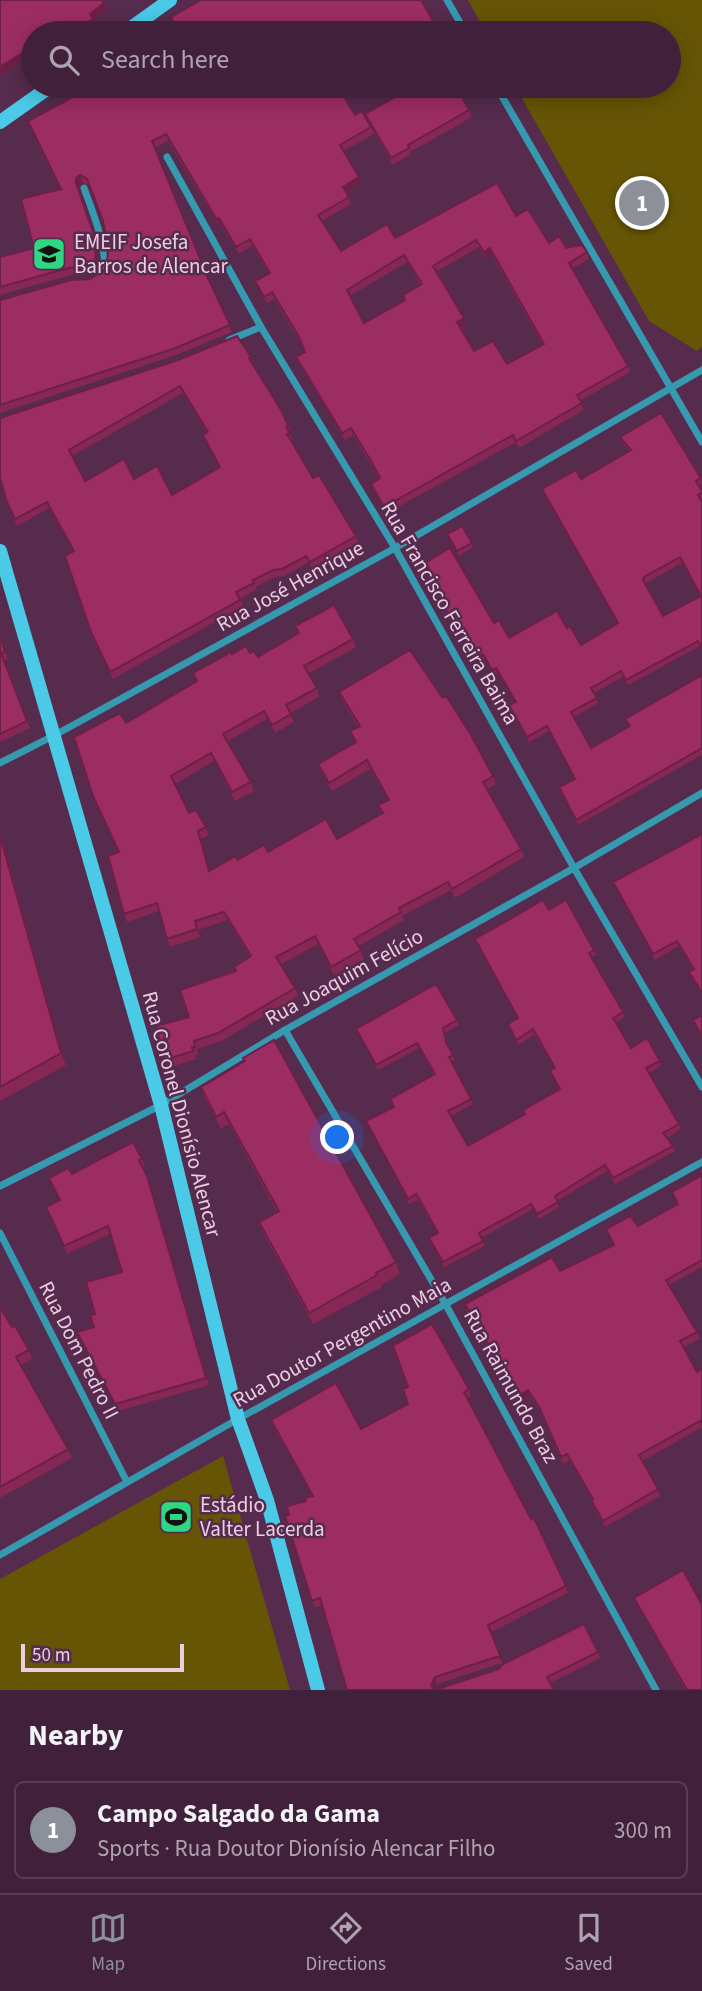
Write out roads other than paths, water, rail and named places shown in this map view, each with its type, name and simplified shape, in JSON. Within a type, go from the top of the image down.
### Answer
[{"type":"main road","points":[[141,21],[170,0]]},
{"type":"main road","points":[[0,122],[34,98]]},
{"type":"main road","name":"Rua Coronel Dionísio Alencar","points":[[0,551],[161,1105],[238,1419],[267,1500],[318,1690]]},
{"type":"street","points":[[447,0],[459,21]]},
{"type":"street","points":[[503,98],[702,442]]},
{"type":"street","name":"Rua Francisco Ferreira Baima","points":[[167,157],[261,327],[395,548],[574,868],[702,1087]]},
{"type":"street","points":[[84,188],[104,256],[104,273],[92,280]]},
{"type":"street","points":[[225,341],[261,327]]},
{"type":"street","name":"Rua José Henrique","points":[[0,763],[395,548],[702,370]]},
{"type":"street","name":"Rua Joaquim Felício","points":[[0,1186],[161,1105],[285,1030],[702,793]]},
{"type":"street","name":"Rua Raimundo Braz","points":[[285,1030],[446,1305],[656,1690]]},
{"type":"street","name":"Rua Doutor Pergentino Maia","points":[[0,1555],[238,1419],[702,1162]]},
{"type":"street","name":"Rua Dom Pedro II","points":[[0,1233],[127,1482]]},
{"type":"place","name":"Campo Salgado da Gama","points":[[642,203]]},
{"type":"place","name":"EMEIF Josefa Barros de Alencar","points":[[49,254]]},
{"type":"place","name":"Estádio Valter Lacerda","points":[[176,1517]]}]
